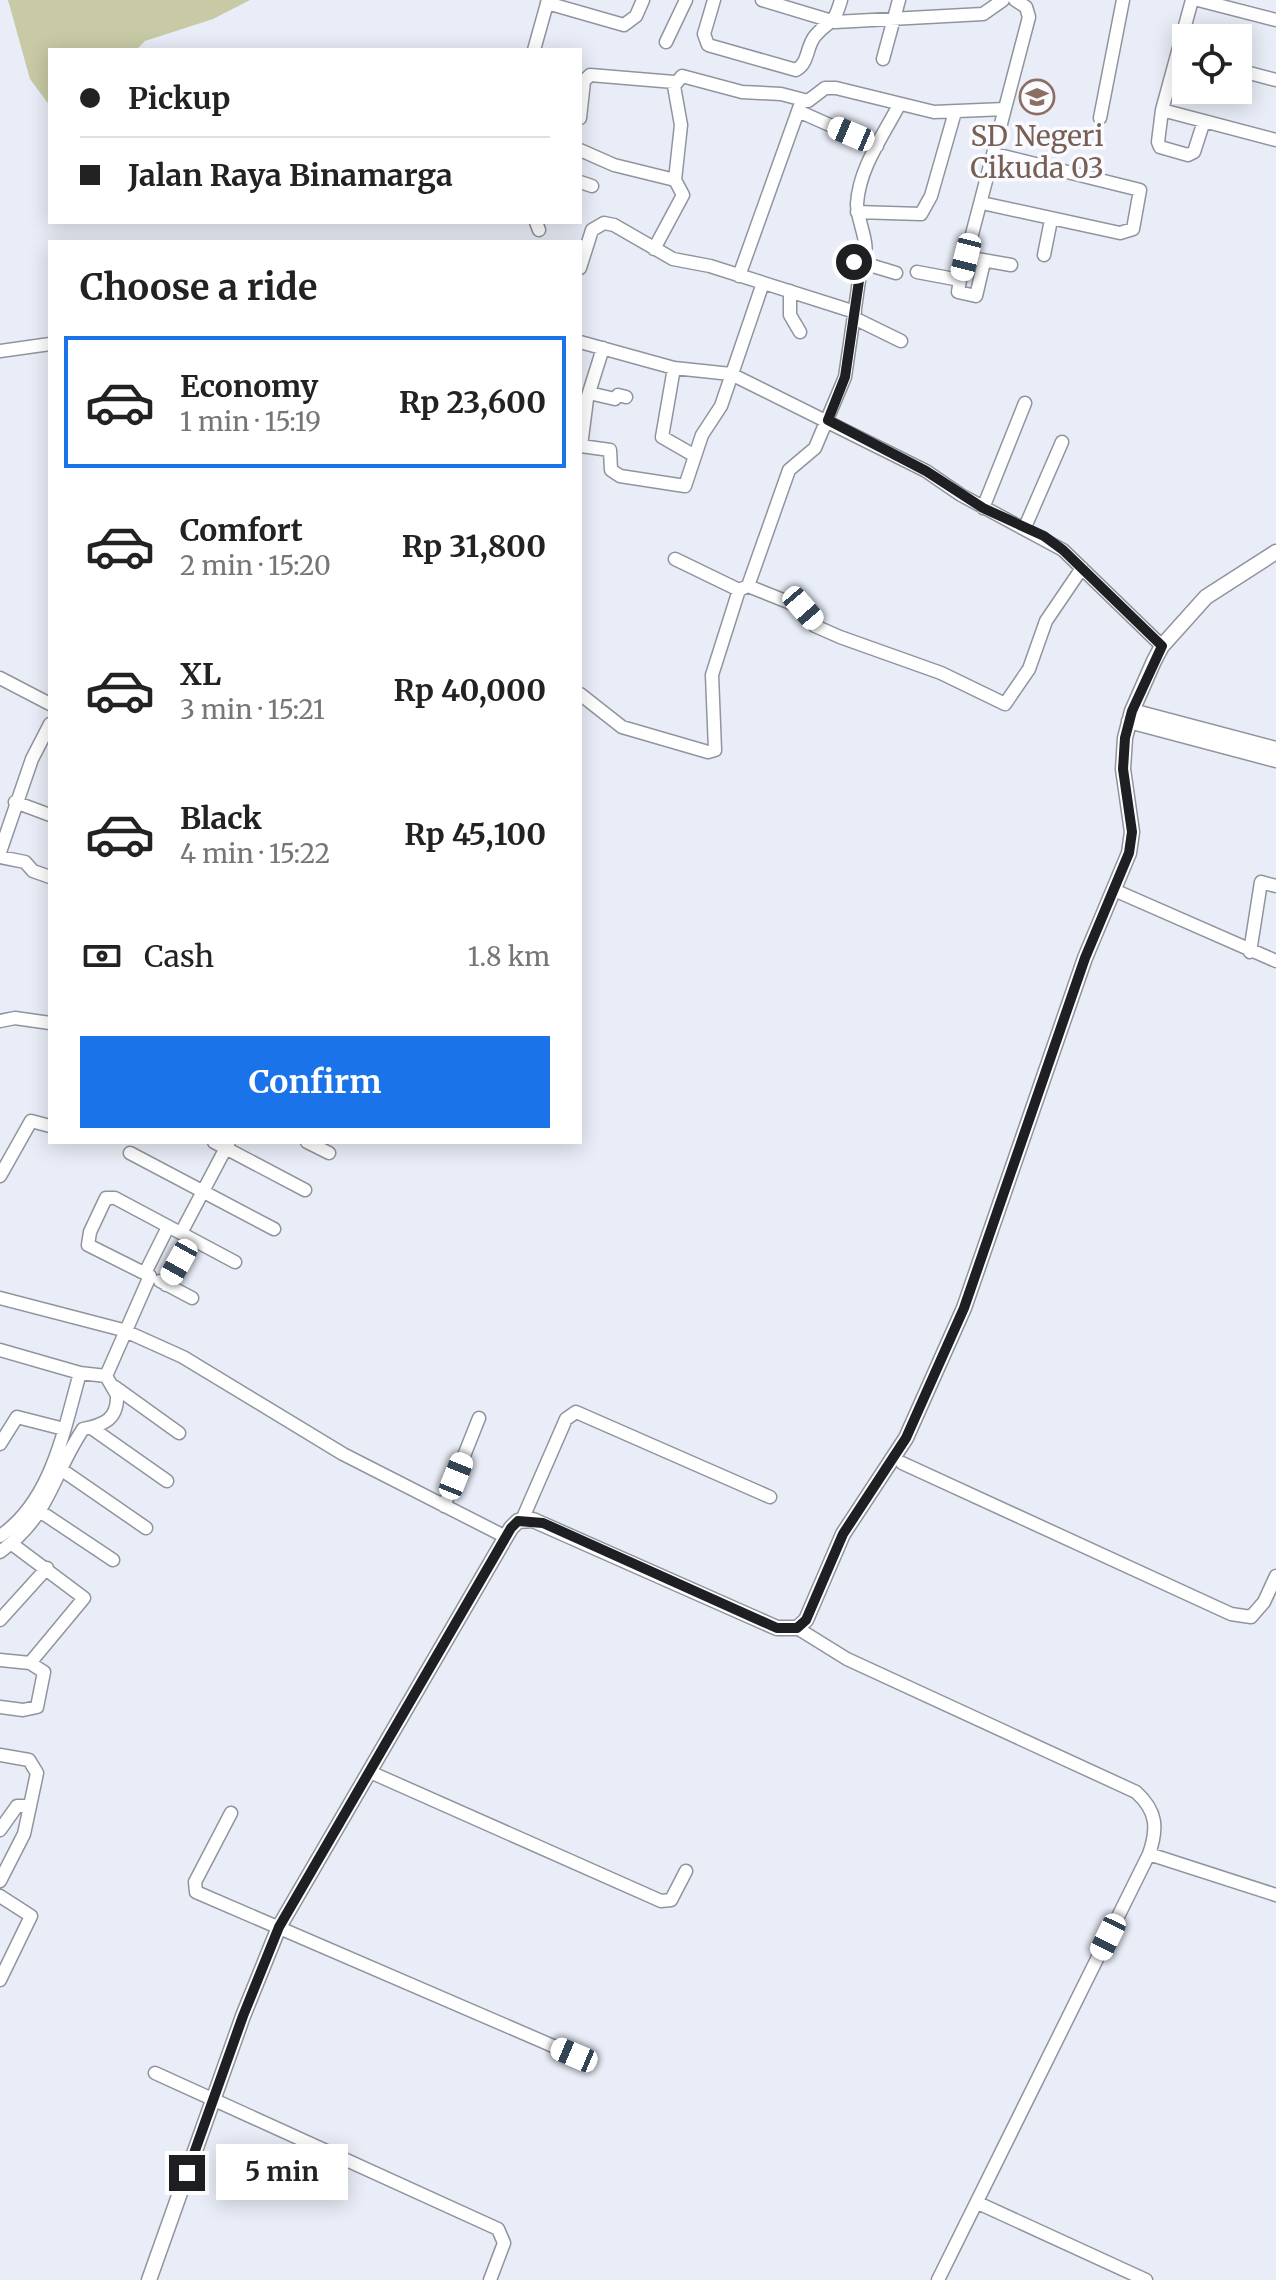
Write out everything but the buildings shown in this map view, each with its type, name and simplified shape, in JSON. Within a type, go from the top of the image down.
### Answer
[{"type":"street","points":[[535,48],[548,2],[624,25],[636,16],[643,0]]},
{"type":"street","points":[[666,42],[686,0]]},
{"type":"street","points":[[714,0],[704,34],[708,45],[796,70],[803,65],[813,38],[835,22],[841,0]]},
{"type":"street","points":[[762,0],[835,22],[964,16],[989,12],[1003,0]]},
{"type":"street","points":[[883,59],[899,0]]},
{"type":"street","points":[[964,16],[969,0]]},
{"type":"street","points":[[984,262],[976,296],[958,292],[1029,17],[1029,11],[1015,0]]},
{"type":"street","points":[[1100,118],[1123,0]]},
{"type":"street","points":[[1188,24],[1192,0]]},
{"type":"street","points":[[1198,0],[1276,20]]},
{"type":"street","points":[[1252,74],[1276,80]]},
{"type":"street","points":[[582,100],[584,81],[590,75],[674,82],[687,76],[742,92],[781,94],[877,146]]},
{"type":"street","points":[[654,249],[683,195],[675,180],[681,125],[674,82]]},
{"type":"street","points":[[1172,83],[1157,136],[1160,147],[1188,155],[1198,147],[1204,121]]},
{"type":"street","points":[[739,276],[800,106],[825,88],[836,88],[899,105],[955,112],[1005,109]]},
{"type":"street","points":[[582,696],[622,727],[713,752],[716,746],[712,675],[789,470],[813,452],[845,377],[866,251],[857,212],[864,170],[899,105]]},
{"type":"street","points":[[1162,110],[1275,137]]},
{"type":"street","points":[[857,212],[921,214],[931,196],[955,112]]},
{"type":"street","points":[[582,151],[614,165],[675,180]]},
{"type":"street","points":[[982,203],[1051,220],[1127,233],[1133,229],[1140,190],[995,154]]},
{"type":"street","points":[[1044,255],[1051,220]]},
{"type":"street","points":[[582,262],[592,230],[604,223],[614,225],[673,259],[790,291],[854,315],[901,341]]},
{"type":"street","points":[[966,257],[1011,265]]},
{"type":"street","points":[[842,261],[896,273]]},
{"type":"street","points":[[917,272],[960,280]]},
{"type":"street","points":[[582,446],[610,450],[611,470],[620,476],[685,486],[702,435],[717,413],[763,283]]},
{"type":"street","points":[[790,291],[790,315],[800,332]]},
{"type":"street","points":[[582,343],[674,368],[731,374],[926,471],[983,508],[1025,527],[1063,550],[1162,646]]},
{"type":"street","points":[[0,351],[48,344]]},
{"type":"street","points":[[582,439],[589,393],[603,348]]},
{"type":"street","points":[[674,368],[662,437],[695,456]]},
{"type":"street","points":[[589,393],[615,399],[618,395],[626,397]]},
{"type":"street","points":[[983,508],[1025,403]]},
{"type":"street","points":[[1025,527],[1062,442]]},
{"type":"street","points":[[797,1628],[811,1611],[843,1534],[906,1438],[958,1321],[1085,958],[1129,853],[1132,832],[1123,769],[1130,716],[1162,646],[1206,597],[1276,552]]},
{"type":"street","points":[[675,559],[744,588],[803,608],[815,626],[941,673],[1005,704],[1029,669],[1046,621],[1082,568]]},
{"type":"street","points":[[0,678],[48,703]]},
{"type":"street","points":[[1130,716],[1276,749]]},
{"type":"street","points":[[1130,716],[1276,760]]},
{"type":"street","points":[[48,728],[15,802],[0,854],[25,862],[33,871],[48,876]]},
{"type":"street","points":[[15,802],[48,814]]},
{"type":"street","points":[[1250,952],[1261,882],[1276,886]]},
{"type":"street","points":[[1114,890],[1276,961]]},
{"type":"street","points":[[0,1021],[15,1018],[48,1023]]},
{"type":"street","points":[[0,1176],[31,1121],[48,1125]]},
{"type":"street","points":[[106,1376],[147,1275],[180,1233],[204,1191],[223,1144],[305,1190]]},
{"type":"street","points":[[311,1144],[329,1153]]},
{"type":"street","points":[[130,1153],[274,1229]]},
{"type":"street","points":[[192,1298],[88,1245],[104,1200],[115,1198],[235,1262]]},
{"type":"street","points":[[166,1285],[180,1233]]},
{"type":"street","points":[[0,1298],[123,1330],[183,1357],[343,1454],[506,1537]]},
{"type":"street","points":[[0,1350],[80,1373],[106,1376],[115,1387],[179,1433]]},
{"type":"street","points":[[0,1536],[30,1509],[64,1429],[80,1373]]},
{"type":"street","points":[[0,1552],[12,1544],[41,1512],[83,1429],[93,1429],[108,1422],[115,1412],[118,1399],[115,1387]]},
{"type":"street","points":[[149,2280],[279,1927],[511,1528],[522,1520],[566,1419],[576,1412],[770,1497]]},
{"type":"street","points":[[0,1444],[17,1417],[64,1429]]},
{"type":"street","points":[[444,1506],[479,1418]]},
{"type":"street","points":[[93,1429],[167,1481]]},
{"type":"street","points":[[902,1463],[1231,1614],[1251,1617],[1264,1602],[1276,1576]]},
{"type":"street","points":[[62,1470],[146,1528]]},
{"type":"street","points":[[41,1512],[113,1560]]},
{"type":"street","points":[[522,1520],[543,1523],[777,1628],[797,1628],[847,1659],[1136,1792],[1150,1805],[1155,1819],[1155,1836],[1149,1854],[938,2280]]},
{"type":"street","points":[[12,1544],[80,1593],[83,1600],[30,1663]]},
{"type":"street","points":[[0,1620],[47,1568]]},
{"type":"street","points":[[0,1660],[30,1663],[44,1672],[37,1707],[23,1710],[0,1707]]},
{"type":"street","points":[[0,1755],[29,1760],[36,1767],[23,1806],[24,1834],[0,1881]]},
{"type":"street","points":[[370,1772],[661,1901],[671,1900],[686,1871]]},
{"type":"street","points":[[0,1805],[23,1806]]},
{"type":"street","points":[[0,1830],[23,1806]]},
{"type":"street","points":[[231,1813],[197,1878],[194,1890],[574,2055]]},
{"type":"street","points":[[1149,1854],[1276,1895]]},
{"type":"street","points":[[0,1896],[31,1916],[0,1980]]},
{"type":"street","points":[[155,2073],[498,2229],[504,2243],[490,2280]]},
{"type":"street","points":[[978,2203],[1146,2280]]},
{"type":"green space","points":[[8,0],[250,0],[213,19],[145,41],[138,48],[48,48],[48,103],[30,79]]},
{"type":"place","name":"SD Negeri Cikuda 03","points":[[1037,97]]},
{"type":"route","points":[[187,2173],[243,2016],[279,1927],[465,1612],[511,1528],[518,1521],[543,1523],[777,1628],[797,1628],[806,1620],[843,1534],[906,1438],[964,1308],[1085,958],[1129,853],[1132,832],[1123,769],[1125,738],[1132,711],[1162,646],[1063,550],[1044,536],[983,508],[926,471],[828,420],[845,377],[861,267],[854,262]]}]
